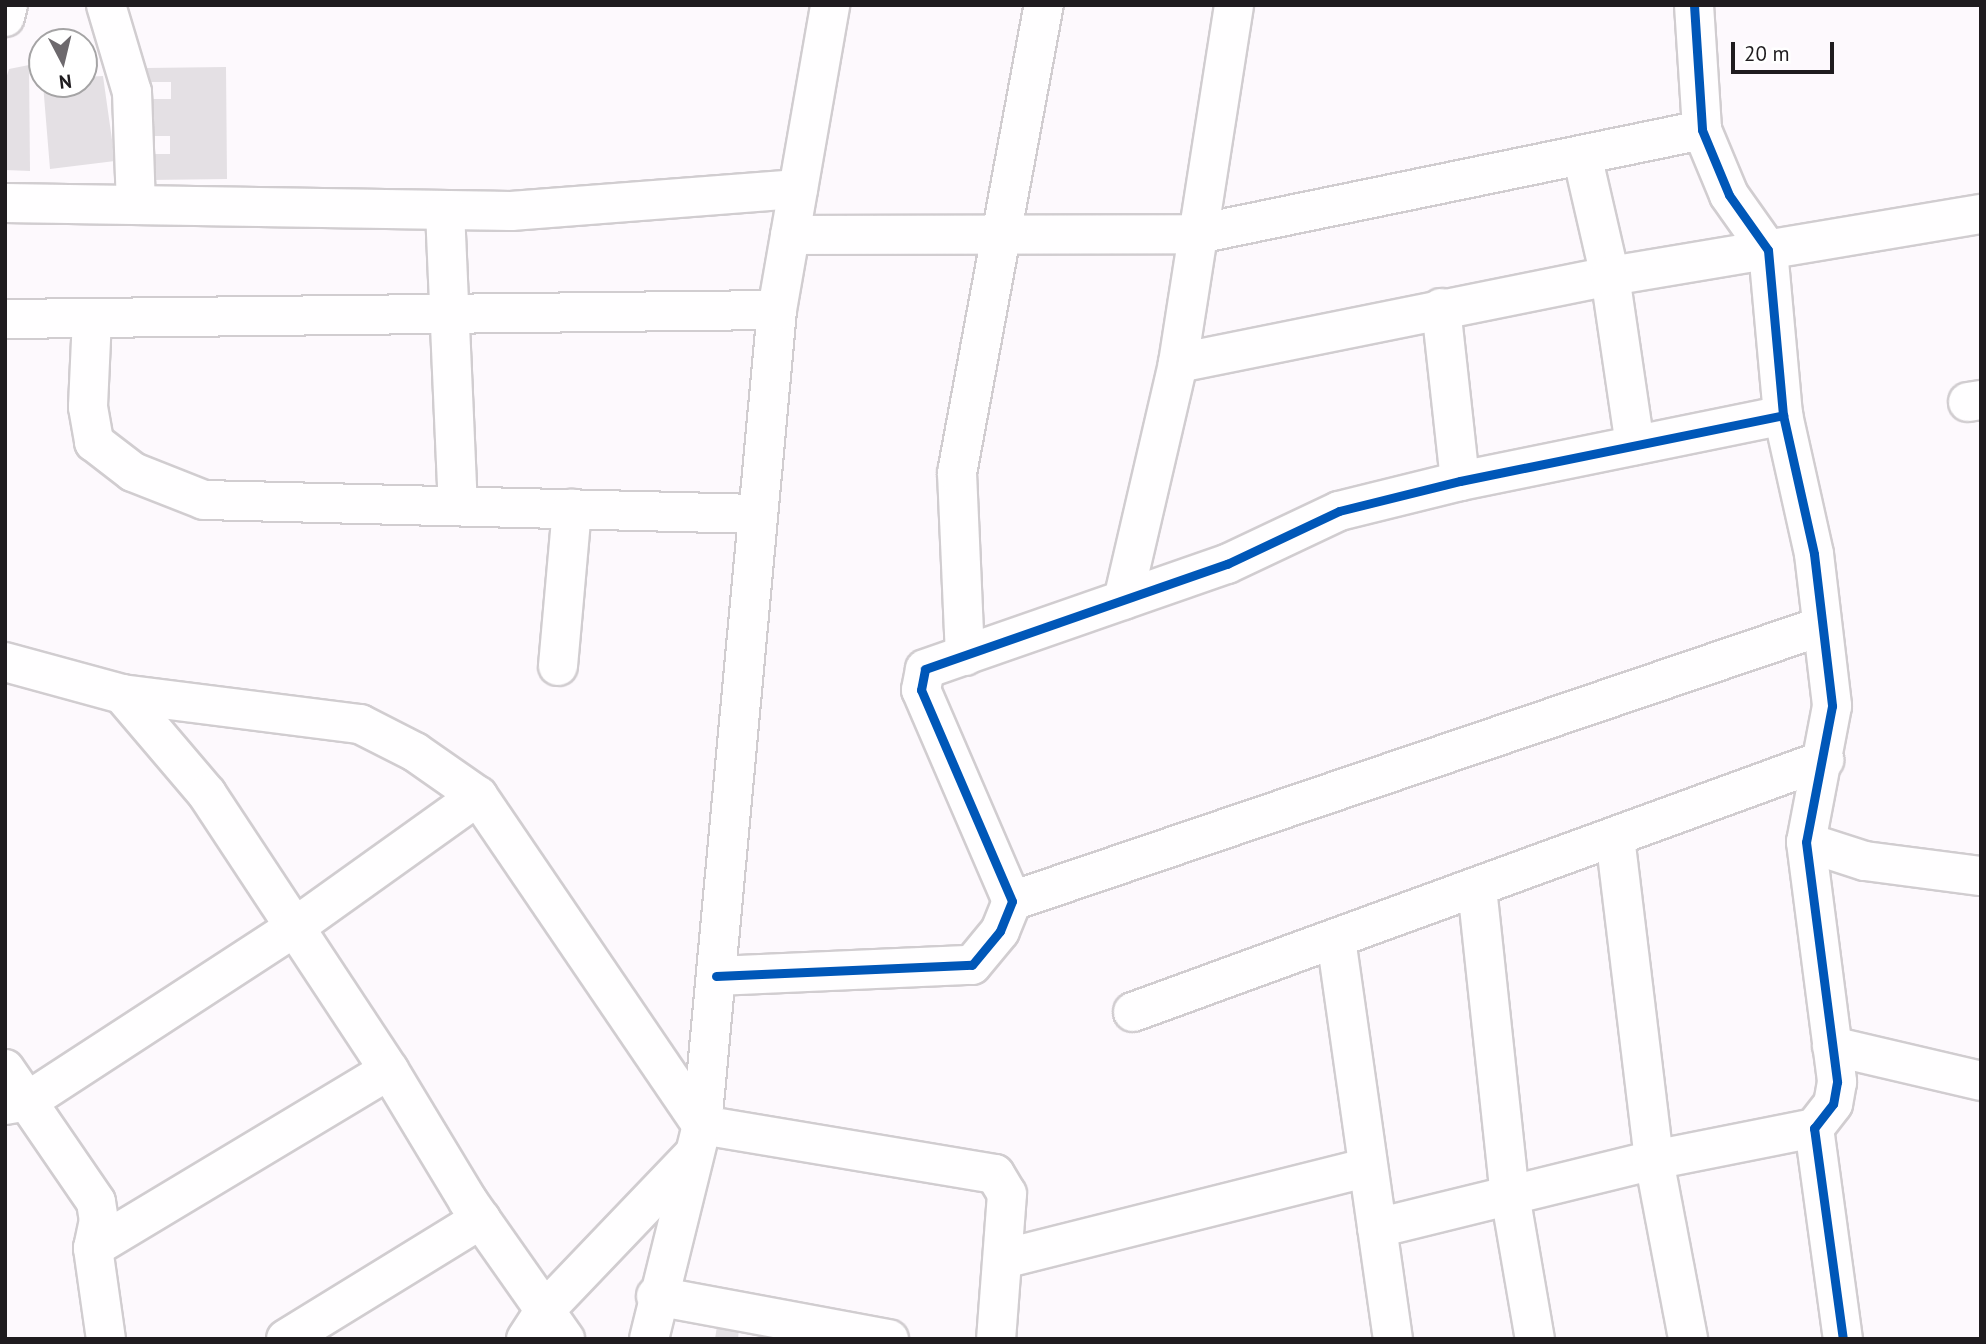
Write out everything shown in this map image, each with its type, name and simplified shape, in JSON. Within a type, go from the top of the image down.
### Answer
[{"type":"street","points":[[5,18],[8,5]]},
{"type":"street","points":[[106,5],[132,92],[136,205]]},
{"type":"street","points":[[649,1339],[656,1296],[699,1139],[777,310],[830,5]]},
{"type":"street","points":[[965,656],[957,473],[1044,5]]},
{"type":"street","points":[[1123,600],[1178,363],[1234,5]]},
{"type":"street","points":[[1377,1228],[1654,1160],[1814,1128],[1833,1104],[1837,1083],[1806,842],[1824,760],[1832,706],[1814,554],[1783,415],[1768,250],[1728,195],[1702,130],[1694,5]]},
{"type":"street","points":[[790,235],[1198,234],[1702,130]]},
{"type":"street","points":[[1582,155],[1610,276],[1635,444]]},
{"type":"street","points":[[5,203],[445,211],[557,210],[798,189]]},
{"type":"street","points":[[445,211],[447,314],[458,506]]},
{"type":"street","points":[[1178,363],[1610,276],[1981,214]]},
{"type":"street","points":[[1441,308],[1460,481]]},
{"type":"street","points":[[5,319],[777,310]]},
{"type":"street","points":[[92,318],[88,407],[94,442],[133,472],[204,500],[757,514]]},
{"type":"street","points":[[716,976],[972,965],[1000,931],[1012,901],[921,690],[925,669],[1227,565],[1339,511],[1460,481],[1783,415]]},
{"type":"street","points":[[558,666],[572,509]]},
{"type":"street","points":[[1012,901],[1822,626]]},
{"type":"street","points":[[5,662],[122,694],[360,724],[415,752],[478,796],[699,1139]]},
{"type":"street","points":[[122,694],[207,794],[389,1070],[545,1329],[699,1139]]},
{"type":"street","points":[[1133,1012],[1824,760]]},
{"type":"street","points":[[17,1103],[295,927],[478,796]]},
{"type":"street","points":[[1615,837],[1654,1160],[1688,1339]]},
{"type":"street","points":[[1806,842],[1865,861],[1980,875]]},
{"type":"street","points":[[1476,888],[1510,1195],[1535,1339]]},
{"type":"street","points":[[1336,939],[1392,1339]]},
{"type":"street","points":[[1832,1046],[1981,1081]]},
{"type":"street","points":[[5,1069],[17,1103],[96,1202],[99,1220],[93,1248],[106,1339]]},
{"type":"street","points":[[93,1248],[389,1070]]},
{"type":"street","points":[[1814,1128],[1843,1339]]},
{"type":"street","points":[[699,1139],[995,1174],[1004,1182],[1007,1194],[996,1339]]},
{"type":"street","points":[[1003,1259],[1368,1167]]},
{"type":"street","points":[[286,1339],[481,1219]]},
{"type":"street","points":[[656,1296],[889,1339]]},
{"type":"building","points":[[28,65],[30,171],[5,170],[5,82],[9,69]]},
{"type":"building","points":[[226,67],[227,179],[149,180],[148,154],[170,154],[170,136],[144,136],[144,99],[171,99],[171,82],[146,82],[146,68]]},
{"type":"building","points":[[98,76],[103,76],[115,161],[50,169],[44,98],[98,98]]},
{"type":"building","points":[[717,1326],[739,1329],[738,1339],[715,1339]]},
{"type":"cycle path","points":[[1694,5],[1702,130],[1729,195],[1768,250],[1783,415],[1814,554],[1832,706],[1806,842],[1837,1082],[1833,1104],[1814,1128],[1843,1339]]},
{"type":"cycle path","points":[[716,976],[972,965],[1000,931],[1012,901],[921,690],[925,669],[1227,564],[1339,511],[1460,481],[1783,415]]}]
